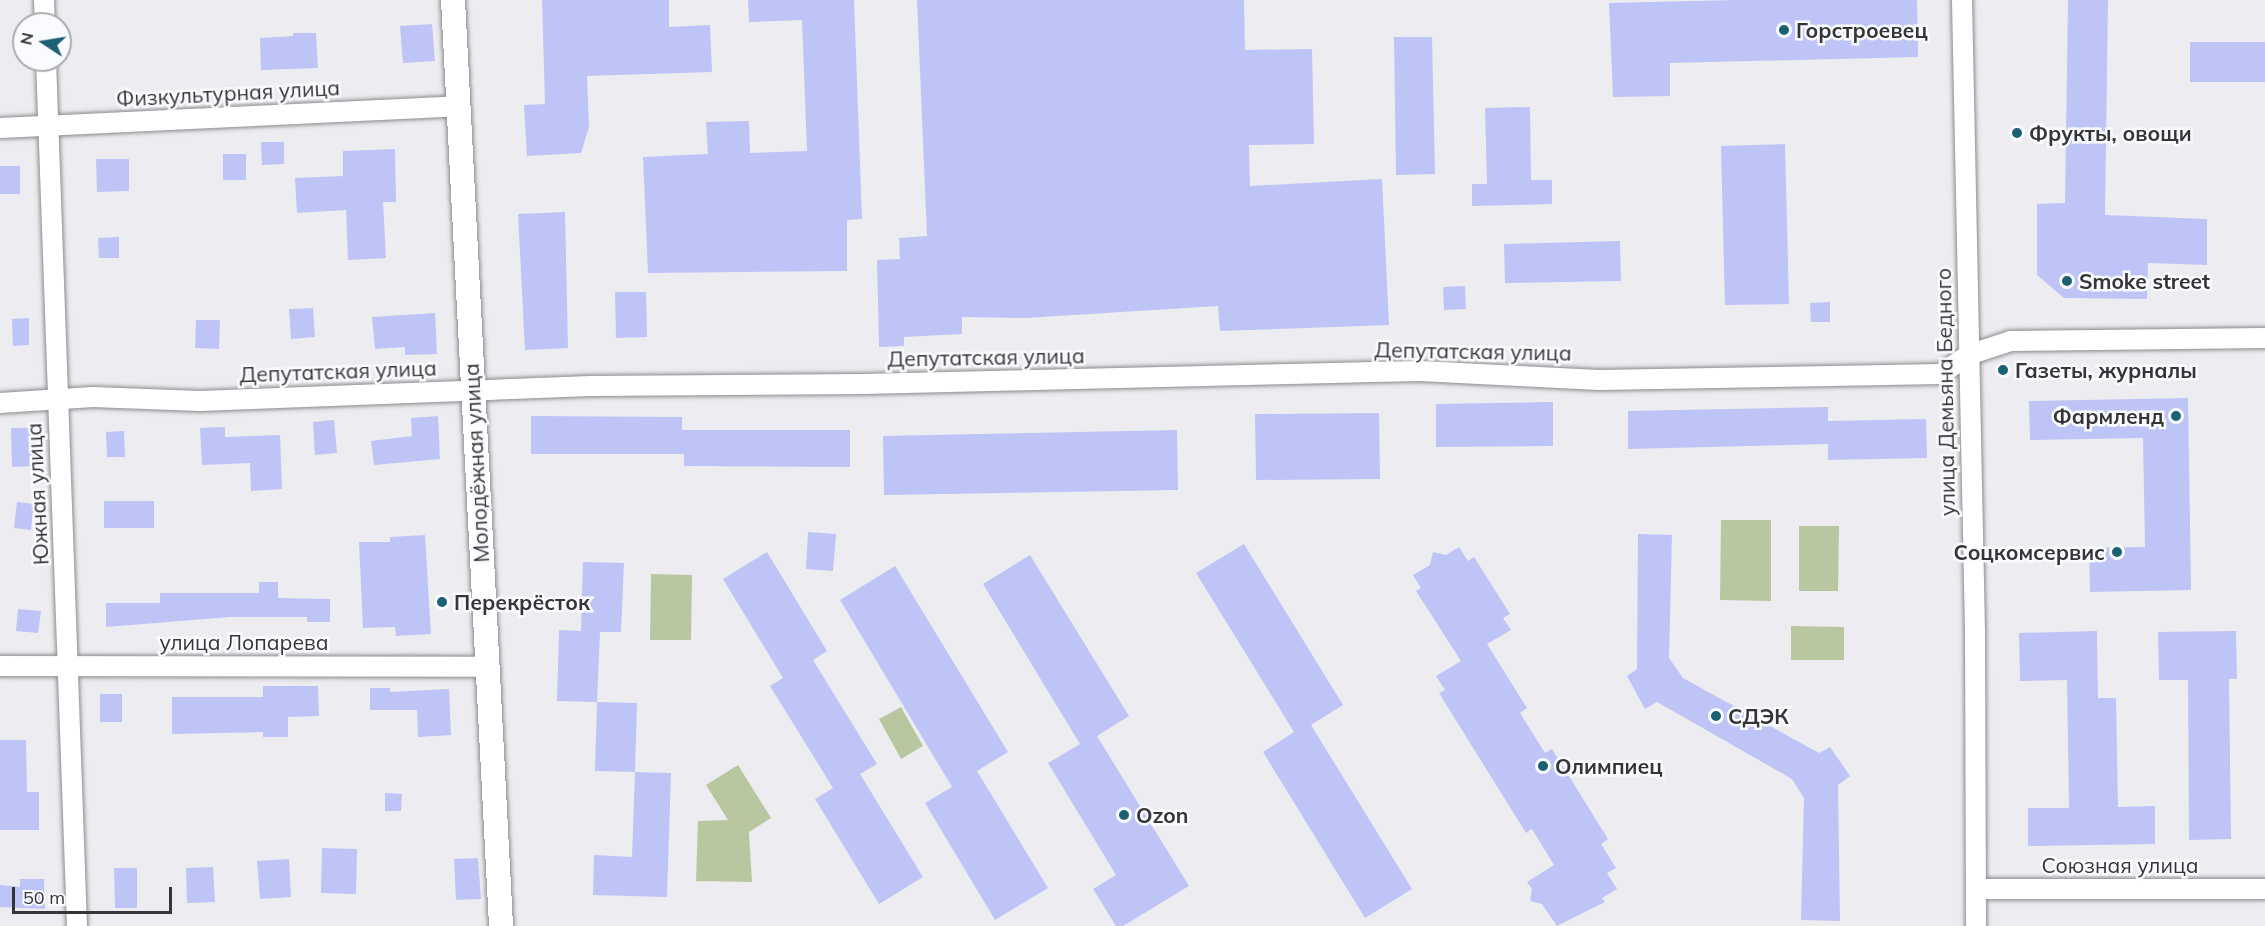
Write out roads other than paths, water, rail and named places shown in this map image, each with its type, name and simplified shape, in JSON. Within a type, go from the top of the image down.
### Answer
[{"type":"street","name":"Молодёжная улица","points":[[453,0],[471,390],[501,926]]},
{"type":"street","name":"улица Демьяна Бедного","points":[[1962,0],[1975,631],[1976,926]]},
{"type":"street","name":"Южная улица","points":[[46,72],[57,398],[70,665],[77,926]]},
{"type":"street","name":"Физкультурная улица","points":[[0,128],[459,106]]},
{"type":"street","name":"Депутатская улица","points":[[0,404],[57,398],[200,401],[471,390],[1420,371],[1599,380],[1941,374],[1968,355],[2010,341],[2265,338]]},
{"type":"street","name":"улица Лопарева","points":[[0,666],[487,667]]},
{"type":"street","name":"Союзная улица","points":[[1976,889],[2265,889]]},
{"type":"place","name":"Горстроевец","points":[[1784,30]]},
{"type":"place","name":"Фрукты, овощи","points":[[2017,133]]},
{"type":"place","name":"Smoke street","points":[[2067,281]]},
{"type":"place","name":"Газеты, журналы","points":[[2003,370]]},
{"type":"place","name":"Фармленд","points":[[2176,416]]},
{"type":"place","name":"Соцкомсервис","points":[[2117,552]]},
{"type":"place","name":"Перекрёсток","points":[[442,602]]},
{"type":"place","name":"СДЭК","points":[[1716,716]]},
{"type":"place","name":"Олимпиец","points":[[1543,766]]},
{"type":"place","name":"Ozon","points":[[1124,815]]}]
